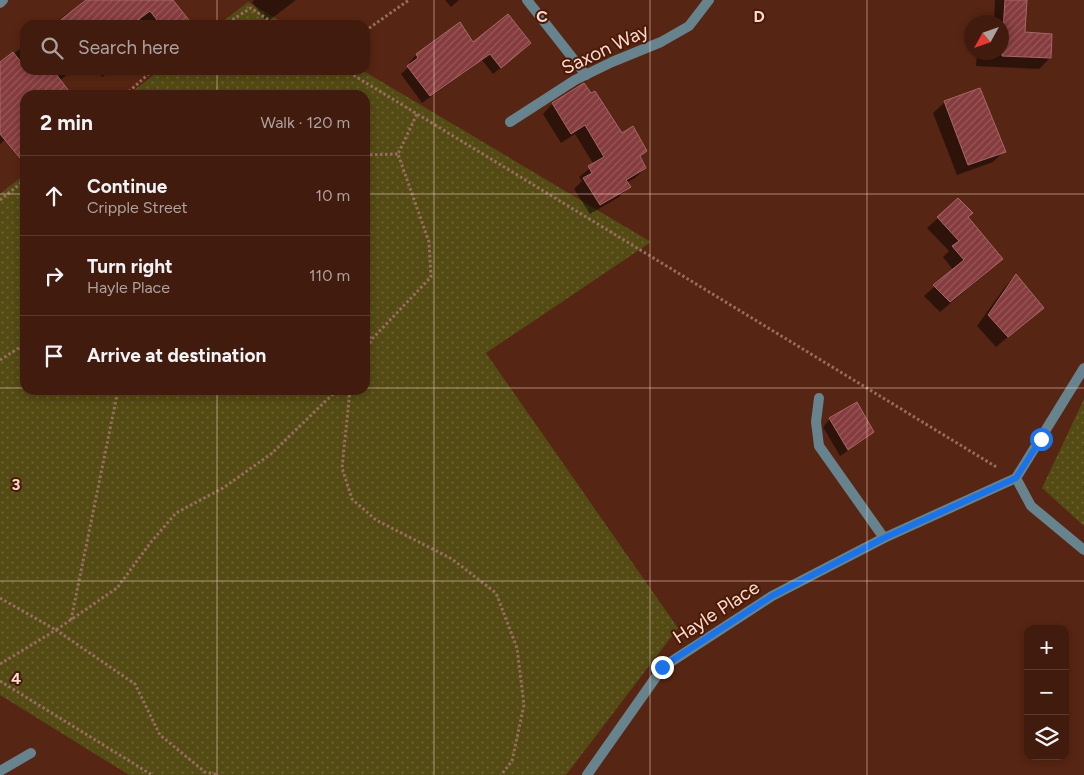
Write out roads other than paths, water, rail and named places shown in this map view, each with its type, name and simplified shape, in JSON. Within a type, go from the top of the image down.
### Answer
[{"type":"street","points":[[0,3],[3,0]]},
{"type":"street","points":[[527,0],[586,75]]},
{"type":"street","name":"Saxon Way","points":[[510,122],[586,75],[661,42],[689,26],[709,0]]},
{"type":"street","points":[[1084,368],[1016,478],[1032,506],[1084,550]]},
{"type":"street","points":[[819,398],[816,422],[819,446],[884,538]]},
{"type":"street","name":"Hayle Place","points":[[587,775],[662,667],[772,596],[884,538],[1016,478]]},
{"type":"street","points":[[0,772],[31,752]]}]
